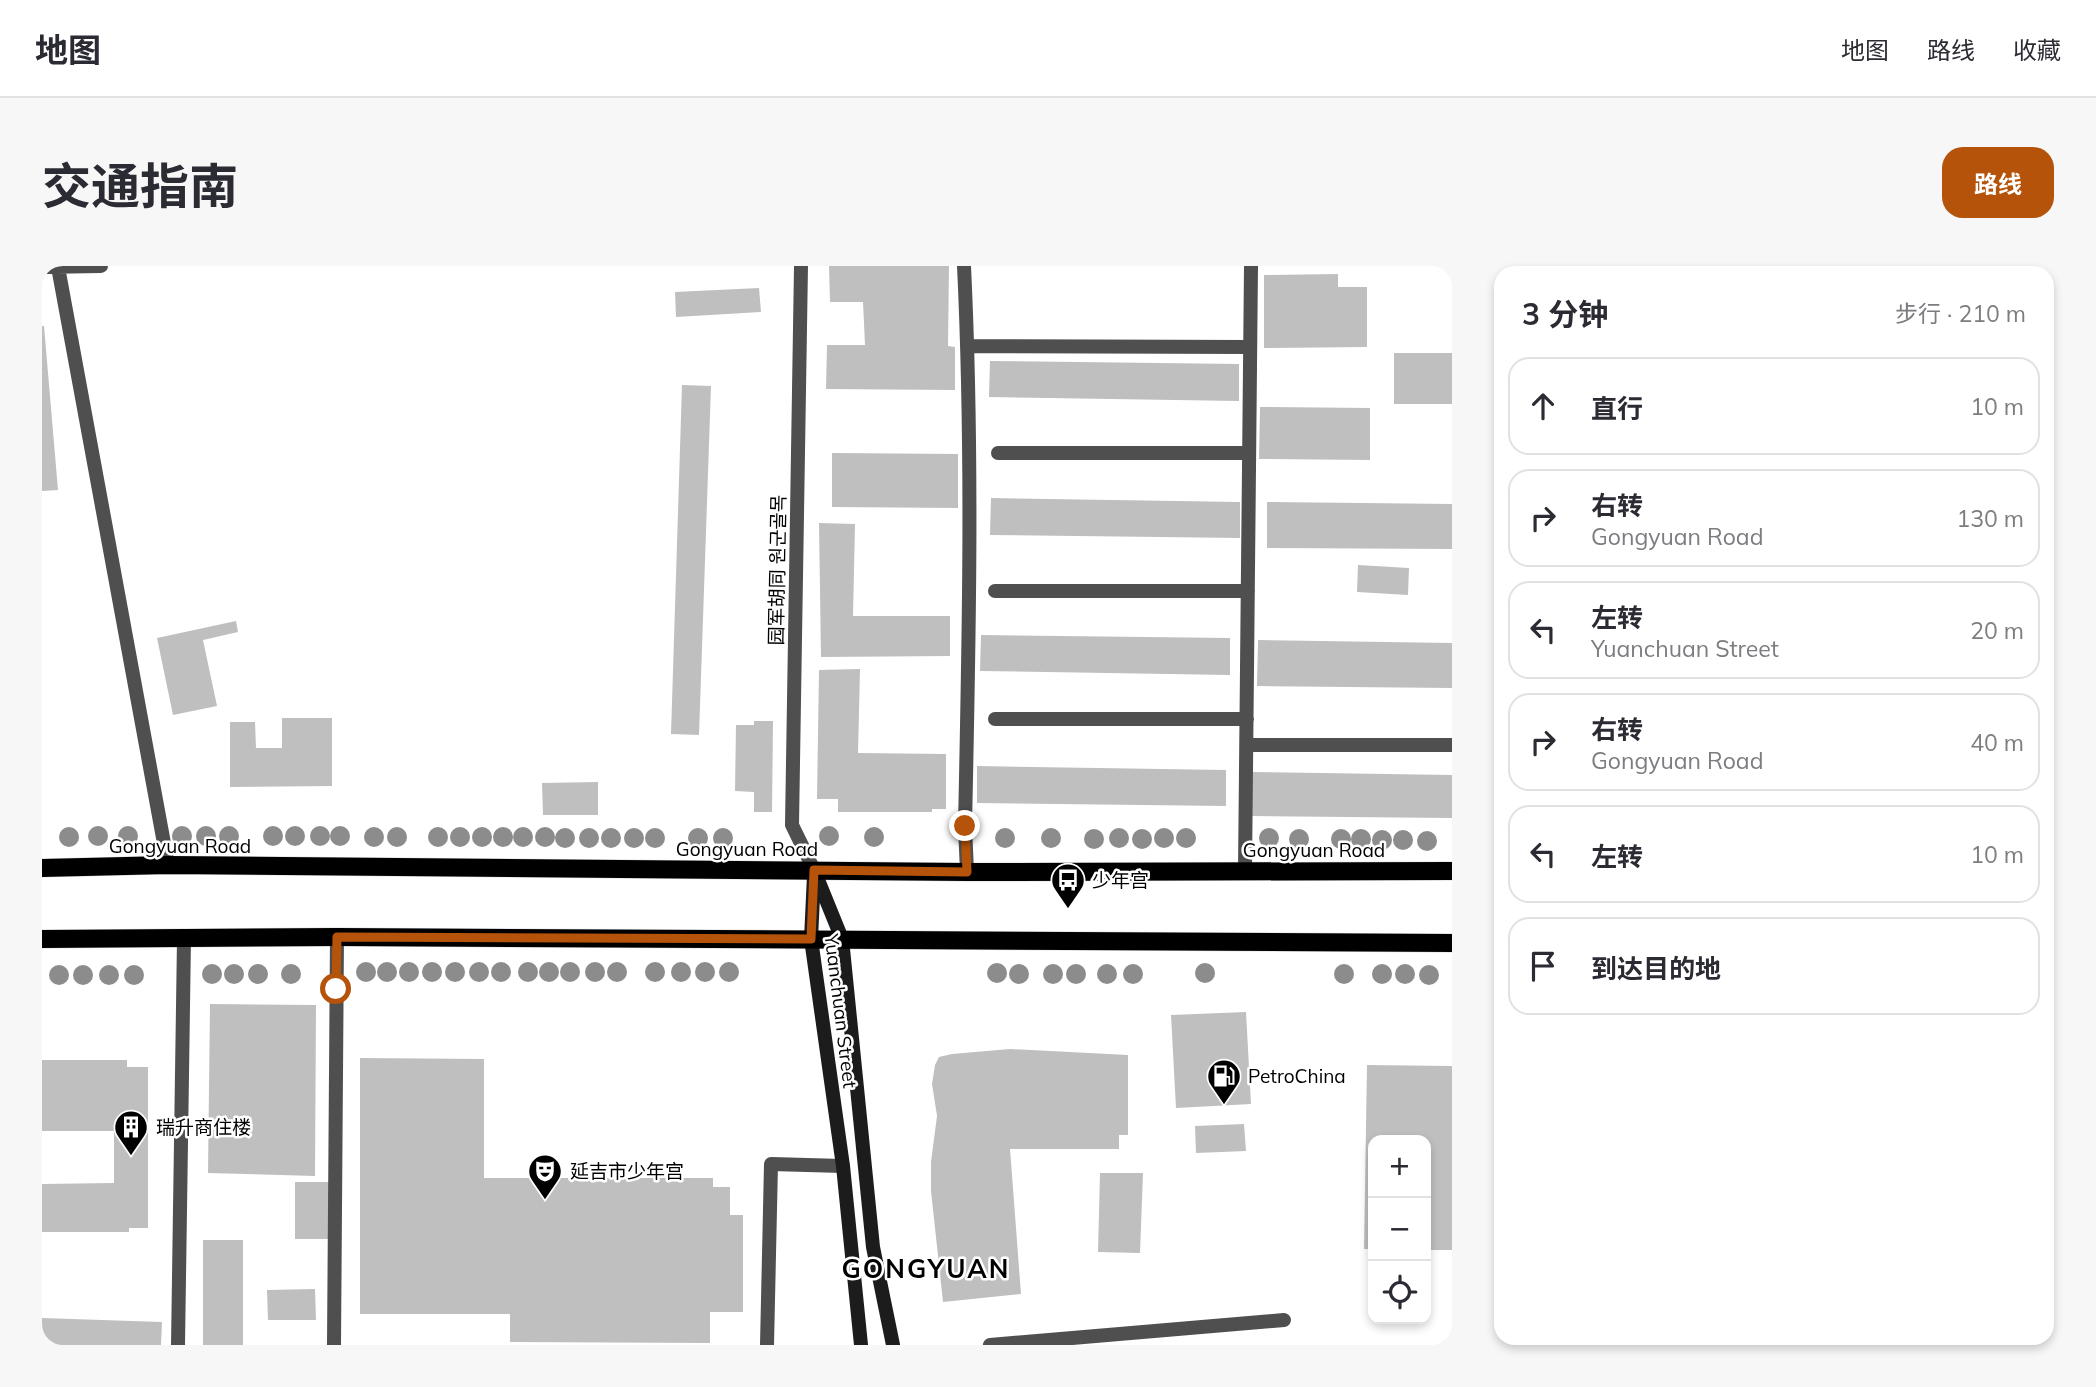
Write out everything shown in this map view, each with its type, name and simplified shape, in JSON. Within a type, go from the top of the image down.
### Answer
[{"type":"main road","name":"Gongyuan Road","points":[[42,868],[168,866],[967,872],[1452,871]]},
{"type":"main road","points":[[42,939],[337,937],[1452,943]]},
{"type":"street","points":[[42,267],[101,266]]},
{"type":"street","name":"园军胡同 원군골목","points":[[802,266],[792,825],[814,870]]},
{"type":"street","points":[[964,266],[971,516],[965,826],[967,872]]},
{"type":"street","points":[[1245,870],[1251,266]]},
{"type":"street","points":[[58,267],[168,866]]},
{"type":"street","points":[[968,346],[1250,347]]},
{"type":"street","points":[[998,453],[1250,453]]},
{"type":"street","points":[[995,591],[1248,592]]},
{"type":"street","points":[[995,719],[1247,719]]},
{"type":"street","points":[[1247,746],[1452,745]]},
{"type":"street","name":"Yuanchuan Street","points":[[814,870],[811,939],[843,1166],[861,1345]]},
{"type":"street","name":"Yuanchuan Street","points":[[814,870],[842,939],[873,1247],[893,1345]]},
{"type":"street","points":[[334,1345],[337,937]]},
{"type":"street","points":[[178,1345],[184,939]]},
{"type":"street","points":[[767,1345],[771,1164],[843,1166]]},
{"type":"street","points":[[990,1345],[1119,1339],[1284,1320]]},
{"type":"building","points":[[829,266],[949,266],[948,346],[955,347],[955,390],[826,389],[827,345],[865,345],[863,302],[830,302]]},
{"type":"building","points":[[1338,274],[1338,287],[1367,287],[1367,347],[1264,348],[1264,275]]},
{"type":"building","points":[[759,288],[761,312],[676,317],[675,292]]},
{"type":"building","points":[[42,326],[58,490],[42,491]]},
{"type":"building","points":[[1394,353],[1452,353],[1452,404],[1394,404]]},
{"type":"building","points":[[990,361],[1239,364],[1239,401],[989,397]]},
{"type":"building","points":[[682,385],[711,386],[699,735],[671,734]]},
{"type":"building","points":[[1260,407],[1370,408],[1370,460],[1259,459]]},
{"type":"building","points":[[832,453],[958,454],[958,508],[832,507]]},
{"type":"building","points":[[991,498],[1240,502],[1240,538],[990,535]]},
{"type":"building","points":[[1267,502],[1452,504],[1452,549],[1267,548]]},
{"type":"building","points":[[819,523],[855,524],[853,616],[950,616],[950,656],[821,657]]},
{"type":"building","points":[[1358,565],[1409,568],[1408,595],[1357,592]]},
{"type":"building","points":[[236,621],[238,632],[203,640],[217,706],[173,715],[157,638]]},
{"type":"building","points":[[981,635],[1230,638],[1230,675],[980,671]]},
{"type":"building","points":[[1258,640],[1452,643],[1452,688],[1257,686]]},
{"type":"building","points":[[860,669],[858,753],[946,754],[946,809],[932,809],[932,812],[838,812],[838,799],[817,799],[819,670]]},
{"type":"building","points":[[282,718],[332,718],[332,786],[230,787],[230,722],[255,722],[256,748],[282,748]]},
{"type":"building","points":[[754,721],[773,721],[772,812],[754,812],[754,792],[735,791],[736,725],[754,725]]},
{"type":"building","points":[[977,766],[1226,770],[1226,806],[977,803]]},
{"type":"building","points":[[1252,772],[1452,775],[1452,818],[1251,816]]},
{"type":"building","points":[[598,782],[598,815],[543,815],[542,783]]},
{"type":"building","points":[[210,1004],[316,1005],[315,1176],[208,1173]]},
{"type":"building","points":[[1246,1012],[1251,1104],[1176,1108],[1171,1015]]},
{"type":"building","points":[[1010,1049],[1128,1055],[1128,1135],[1119,1135],[1119,1149],[1010,1149],[1021,1294],[943,1302],[931,1191],[931,1162],[937,1116],[932,1084],[935,1065],[939,1057],[952,1054]]},
{"type":"building","name":"延吉市少年宫","points":[[360,1058],[484,1059],[484,1178],[713,1178],[713,1187],[730,1187],[730,1215],[743,1215],[743,1312],[710,1312],[710,1343],[510,1342],[510,1314],[360,1314]]},
{"type":"building","name":"瑞升商住楼","points":[[42,1060],[127,1060],[127,1067],[148,1067],[148,1228],[129,1228],[129,1232],[42,1232],[42,1184],[114,1183],[114,1131],[42,1131]]},
{"type":"building","points":[[1367,1065],[1452,1066],[1452,1250],[1431,1250],[1431,1135],[1368,1135],[1368,1249],[1364,1249]]},
{"type":"building","points":[[1244,1124],[1246,1151],[1196,1153],[1195,1126]]},
{"type":"building","points":[[1100,1173],[1143,1173],[1140,1253],[1098,1252]]},
{"type":"building","points":[[295,1182],[329,1182],[329,1239],[295,1239]]},
{"type":"building","points":[[203,1240],[243,1240],[243,1345],[203,1345]]},
{"type":"building","points":[[315,1289],[316,1320],[268,1320],[267,1290]]},
{"type":"building","points":[[42,1318],[162,1322],[161,1345],[42,1345]]},
{"type":"place","name":"少年宫","points":[[1068,910]]},
{"type":"place","name":"PetroChina","points":[[1224,1106]]},
{"type":"place","name":"瑞升商住楼","points":[[131,1157]]},
{"type":"place","name":"延吉市少年宫","points":[[545,1201]]},
{"type":"district","name":"GONGYUAN","points":[[926,1268]]},
{"type":"route","points":[[336,989],[337,937],[811,939],[814,870],[967,872],[965,826]]}]
